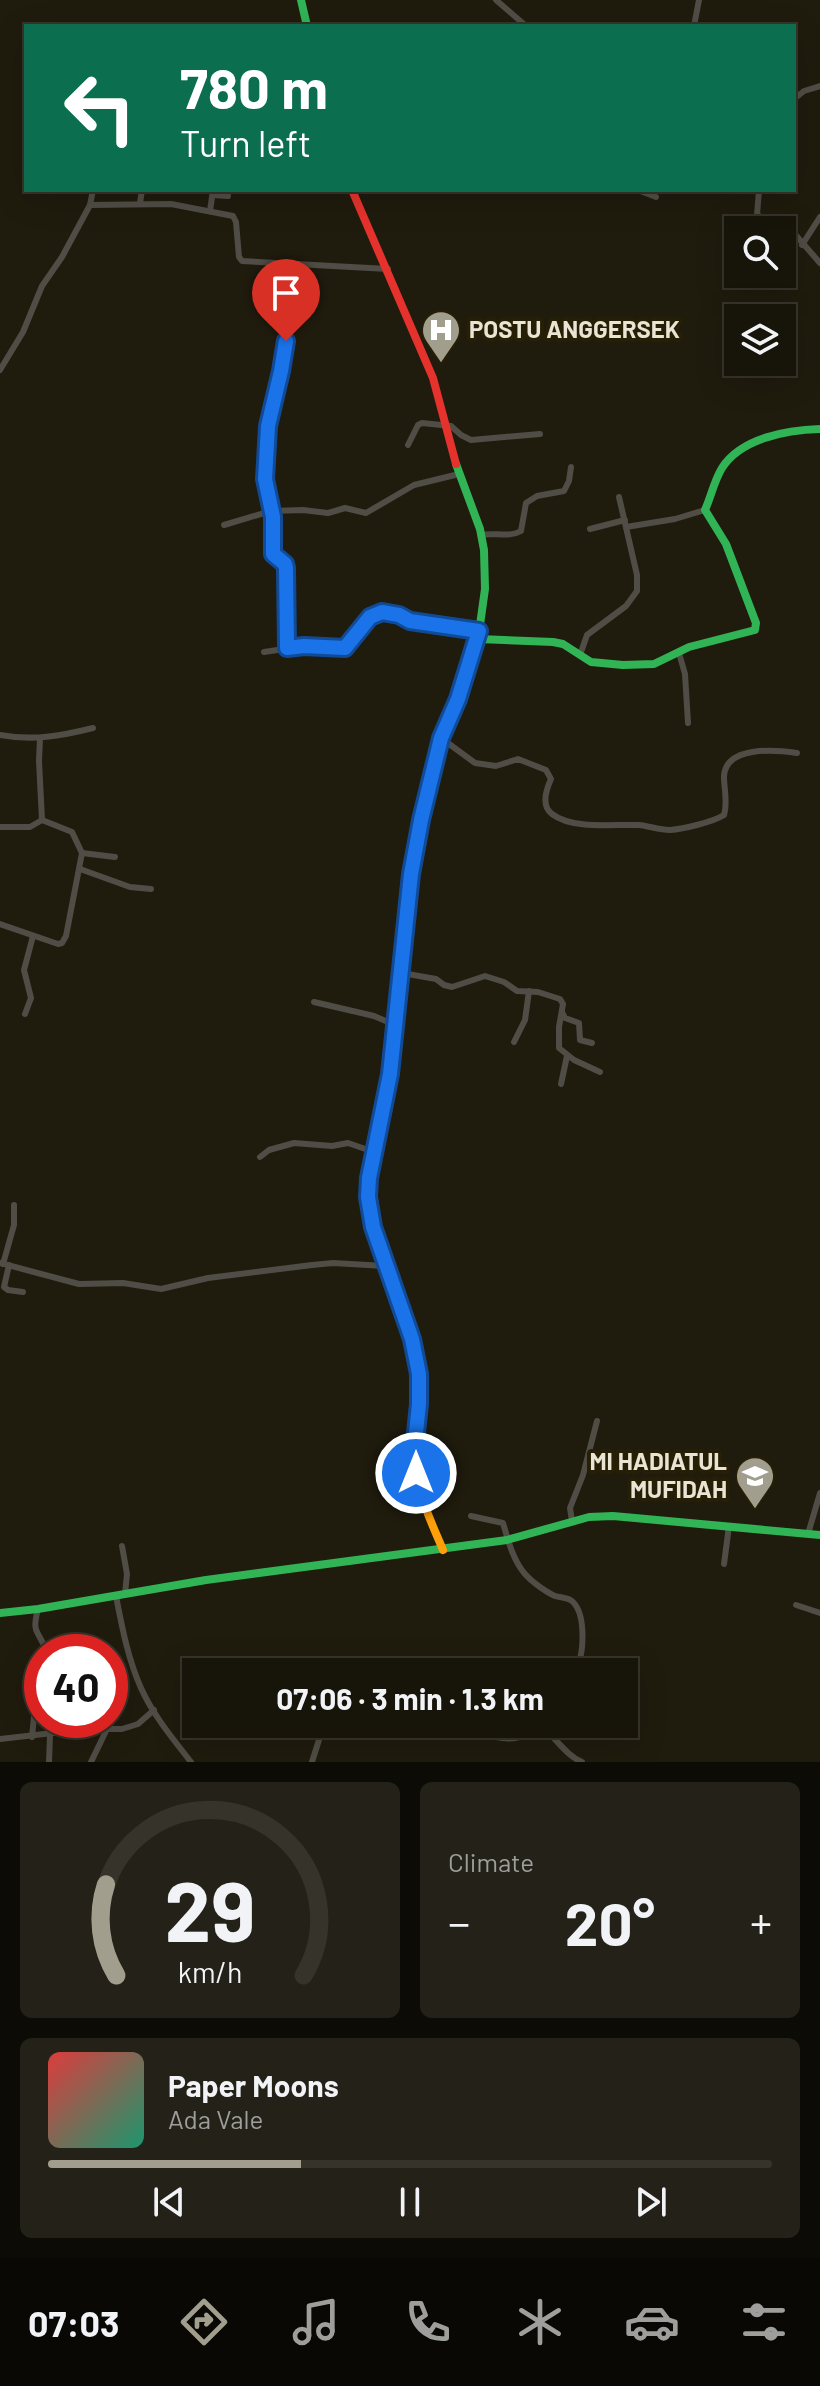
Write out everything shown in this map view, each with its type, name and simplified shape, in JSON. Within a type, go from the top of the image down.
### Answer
[{"type":"street","points":[[301,0],[307,24]]},
{"type":"street","points":[[496,0],[524,24]]},
{"type":"street","points":[[694,24],[699,0]]},
{"type":"street","points":[[796,97],[820,86]]},
{"type":"street","points":[[0,370],[23,332],[42,286],[62,257],[90,205],[93,192]]},
{"type":"street","points":[[140,203],[142,192]]},
{"type":"street","points":[[210,211],[213,192],[228,196]]},
{"type":"street","points":[[353,192],[433,378],[484,550],[485,589],[478,635],[458,699],[441,738],[427,790],[411,874],[390,1074],[368,1197],[385,1266],[412,1339],[419,1374],[414,1452],[416,1473],[443,1550]]},
{"type":"street","points":[[643,192],[656,197]]},
{"type":"street","points":[[759,192],[757,215],[793,232],[820,263]]},
{"type":"street","points":[[90,205],[140,203],[188,206],[233,216],[240,259],[388,269]]},
{"type":"street","points":[[802,245],[820,217]]},
{"type":"street","points":[[287,648],[286,568],[273,554],[271,511],[265,479],[268,426],[286,341],[288,263]]},
{"type":"street","points":[[408,445],[420,424],[451,426],[471,440],[540,434]]},
{"type":"street","points":[[705,510],[721,470],[742,449],[790,432],[820,429]]},
{"type":"street","points":[[481,535],[508,535],[521,531],[526,503],[537,496],[564,491],[571,467]]},
{"type":"street","points":[[224,525],[271,511],[328,513],[345,508],[366,513],[414,485],[459,474]]},
{"type":"street","points":[[580,655],[587,635],[635,596],[638,582],[619,497]]},
{"type":"street","points":[[590,529],[675,519],[705,510]]},
{"type":"street","points":[[264,652],[304,646],[345,648],[370,617],[382,612],[478,635],[563,644],[591,662],[654,664],[706,642],[747,634],[756,627],[726,544],[705,510]]},
{"type":"street","points":[[679,653],[685,674],[688,723]]},
{"type":"street","points":[[0,735],[40,738],[93,728]]},
{"type":"street","points":[[40,738],[42,820]]},
{"type":"street","points":[[441,738],[475,763],[496,766],[518,759],[546,770],[551,779],[546,804],[553,815],[567,821],[671,830],[724,815],[724,776],[732,761],[754,752],[778,750],[797,753]]},
{"type":"street","points":[[0,827],[30,827],[42,820]]},
{"type":"street","points":[[0,924],[58,944],[66,936],[82,853],[72,832],[42,820]]},
{"type":"street","points":[[82,853],[115,857]]},
{"type":"street","points":[[80,869],[130,887],[151,889]]},
{"type":"street","points":[[25,1014],[31,998],[24,970],[33,936]]},
{"type":"street","points":[[402,973],[436,979],[452,987],[485,976],[504,982],[517,991],[545,993],[560,999],[563,1004],[559,1048],[567,1056],[600,1072]]},
{"type":"street","points":[[514,1042],[525,1020],[529,991]]},
{"type":"street","points":[[314,1002],[374,1016],[395,1025]]},
{"type":"street","points":[[562,1012],[565,1018],[579,1023],[580,1040],[592,1043]]},
{"type":"street","points":[[561,1084],[567,1056]]},
{"type":"street","points":[[260,1157],[269,1150],[294,1143],[332,1146],[348,1143],[374,1152]]},
{"type":"street","points":[[14,1205],[14,1225],[4,1264],[4,1287],[23,1292]]},
{"type":"street","points":[[4,1264],[79,1284],[123,1283],[161,1289],[208,1278],[312,1265],[385,1266]]},
{"type":"street","points":[[572,1521],[570,1508],[583,1475],[597,1421]]},
{"type":"street","points":[[808,1534],[820,1493]]},
{"type":"street","points":[[471,1516],[500,1521],[528,1577],[551,1594],[570,1600],[575,1605],[582,1630],[580,1658]]},
{"type":"street","points":[[0,1613],[206,1580],[507,1540],[589,1517],[613,1516],[820,1535]]},
{"type":"street","points":[[724,1564],[729,1526]]},
{"type":"street","points":[[122,1546],[127,1574],[121,1595],[126,1644],[141,1689],[191,1762]]},
{"type":"street","points":[[796,1605],[820,1613]]},
{"type":"street","points":[[37,1634],[34,1625],[38,1609]]},
{"type":"street","points":[[128,1727],[154,1710]]},
{"type":"street","points":[[0,1739],[24,1738]]},
{"type":"street","points":[[49,1762],[50,1738]]},
{"type":"street","points":[[91,1762],[103,1738]]},
{"type":"street","points":[[312,1762],[320,1738]]},
{"type":"street","points":[[556,1738],[573,1758],[582,1762]]},
{"type":"traffic: fast","points":[[301,0],[307,24]]},
{"type":"traffic: fast","points":[[478,639],[553,642],[563,644],[591,662],[654,664],[689,647],[755,630],[756,623],[726,544],[705,510],[722,468],[741,449],[780,434],[820,429]]},
{"type":"traffic: fast","points":[[416,845],[441,738],[478,639],[485,589],[480,529],[456,464]]},
{"type":"traffic: fast","points":[[0,1613],[206,1580],[507,1540],[589,1517],[613,1516],[820,1535]]},
{"type":"traffic: slow","points":[[375,1150],[368,1186],[371,1221],[407,1327],[418,1370],[420,1390],[414,1463],[423,1502],[443,1550]]},
{"type":"traffic: jam","points":[[353,192],[433,378],[456,464]]},
{"type":"traffic: jam","points":[[375,1150],[390,1074],[416,845]]},
{"type":"place","name":"POSTU ANGGERSEK","points":[[441,364]]},
{"type":"place","name":"MI HADIATUL MUFIDAH","points":[[755,1510]]},
{"type":"route","points":[[286,341],[268,426],[265,479],[273,517],[273,554],[286,568],[287,648],[349,647],[370,617],[382,612],[410,621],[479,631],[458,699],[441,738],[421,820],[411,874],[390,1074],[369,1178],[368,1197],[373,1227],[412,1339],[419,1374],[414,1452],[416,1473]]}]
